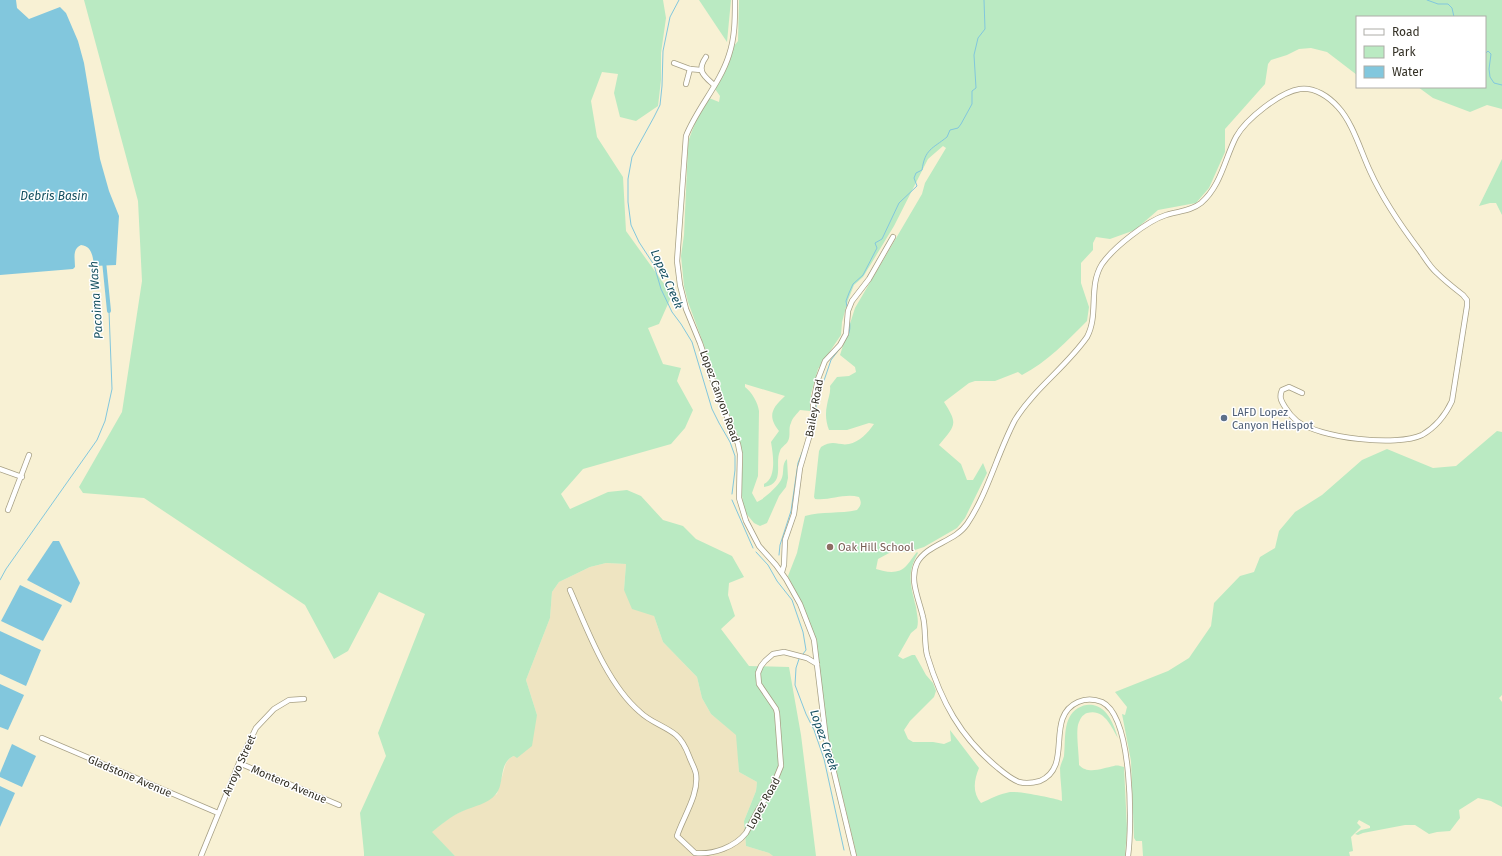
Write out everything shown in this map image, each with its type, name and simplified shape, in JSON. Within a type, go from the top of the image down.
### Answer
[{"type":"street","name":"Lopez Canyon Road","points":[[735,0],[734,36],[729,56],[692,122],[686,136],[677,260],[680,285],[686,309],[738,444],[740,459],[739,498],[742,510],[751,532],[759,546],[782,572],[800,604],[816,649],[826,739],[854,856]]},
{"type":"street","points":[[706,57],[702,63],[701,70],[704,76],[714,85]]},
{"type":"street","points":[[674,63],[690,69],[701,70]]},
{"type":"street","points":[[686,84],[690,69]]},
{"type":"street","points":[[1128,856],[1130,826],[1126,754],[1122,731],[1113,711],[1108,706],[1098,701],[1084,700],[1076,703],[1063,715],[1056,765],[1049,775],[1032,783],[1020,782],[1009,776],[990,761],[969,740],[955,721],[946,704],[927,652],[923,618],[914,584],[915,569],[926,552],[951,538],[966,526],[986,488],[1008,436],[1020,413],[1090,332],[1097,276],[1101,266],[1108,257],[1116,248],[1148,224],[1165,215],[1190,210],[1202,202],[1213,188],[1225,166],[1236,138],[1244,125],[1269,104],[1285,94],[1300,89],[1311,90],[1326,96],[1345,115],[1370,173],[1396,219],[1435,272],[1467,300],[1452,401],[1446,413],[1435,426],[1421,435],[1402,440],[1357,440],[1310,428],[1297,421],[1280,400],[1282,390],[1289,387],[1302,393]]},
{"type":"street","name":"Bailey Road","points":[[782,572],[784,566],[785,540],[794,514],[800,468],[813,424],[813,403],[818,379],[825,362],[840,345],[846,334],[848,312],[852,301],[869,279],[893,237]]},
{"type":"street","points":[[8,510],[22,477],[29,455]]},
{"type":"street","points":[[0,469],[22,477]]},
{"type":"street","name":"Lopez Road","points":[[570,590],[600,656],[613,680],[640,713],[676,735],[681,739],[685,746],[696,772],[696,783],[689,808],[677,836],[695,853],[712,852],[730,846],[741,840],[772,788],[782,766],[777,713],[776,709],[759,684],[758,679],[761,666],[774,654],[784,652],[807,658],[817,664]]},
{"type":"street","name":"Arroyo Street","points":[[201,856],[239,763],[256,728],[274,709],[289,700],[304,699]]},
{"type":"street","name":"Gladstone Avenue","points":[[42,738],[218,813]]},
{"type":"street","name":"Montero Avenue","points":[[239,763],[339,805]]},
{"type":"shaded area","points":[[606,563],[626,564],[624,590],[654,616],[663,642],[697,677],[702,698],[711,714],[737,735],[739,772],[757,782],[756,791],[744,821],[746,846],[769,853],[773,856],[455,856],[431,832],[452,816],[497,794],[506,763],[514,756],[537,715],[526,680],[550,618],[552,592],[559,582],[590,567]]},
{"type":"green space","points":[[84,0],[663,0],[666,18],[661,53],[661,80],[658,106],[636,121],[620,117],[614,93],[618,74],[602,72],[591,101],[597,137],[623,177],[626,231],[672,295],[659,324],[648,328],[663,364],[681,368],[677,381],[693,410],[685,428],[671,444],[583,469],[561,494],[570,509],[608,492],[627,490],[641,496],[663,520],[683,526],[696,539],[732,556],[744,577],[729,583],[728,595],[735,616],[721,629],[749,666],[789,667],[801,735],[816,856],[773,856],[769,853],[746,846],[744,821],[756,791],[757,782],[739,772],[736,735],[711,714],[702,698],[697,677],[663,642],[654,616],[632,609],[624,590],[626,564],[606,563],[590,567],[559,582],[552,592],[550,618],[526,680],[537,715],[532,746],[517,758],[514,756],[509,759],[504,768],[499,790],[493,797],[454,815],[432,832],[455,856],[364,856],[360,813],[386,756],[378,733],[425,614],[379,592],[348,651],[334,659],[305,605],[144,498],[83,493],[79,487],[122,412],[142,281],[138,201]]},
{"type":"green space","points":[[699,0],[731,0],[727,42]]},
{"type":"green space","points":[[739,0],[1502,0],[1502,109],[1487,105],[1470,112],[1433,98],[1419,88],[1486,88],[1486,16],[1356,16],[1356,74],[1327,52],[1311,48],[1299,49],[1271,60],[1268,64],[1265,84],[1225,129],[1225,152],[1209,188],[1196,203],[1158,210],[1135,230],[1110,239],[1096,237],[1093,243],[1093,250],[1081,263],[1081,283],[1089,307],[1087,321],[1040,364],[1031,370],[1022,375],[1018,372],[995,381],[975,381],[969,383],[944,402],[952,415],[953,424],[949,433],[939,445],[961,464],[967,480],[973,480],[983,463],[987,473],[965,518],[957,528],[924,547],[909,552],[891,552],[878,559],[876,569],[892,572],[904,568],[917,552],[918,553],[912,567],[911,586],[916,607],[918,625],[917,628],[911,633],[898,656],[903,659],[915,655],[926,675],[933,683],[936,691],[934,697],[910,721],[904,730],[908,739],[913,742],[933,742],[944,744],[951,741],[950,730],[979,768],[976,777],[975,790],[981,803],[998,795],[1010,792],[1036,795],[1062,801],[1060,768],[1064,756],[1065,736],[1069,717],[1080,707],[1093,705],[1098,707],[1110,718],[1118,738],[1110,723],[1098,713],[1093,712],[1084,715],[1081,718],[1077,729],[1079,765],[1087,770],[1116,766],[1124,767],[1127,829],[1125,856],[857,856],[827,732],[816,640],[788,576],[797,553],[805,516],[857,510],[860,505],[861,501],[859,497],[848,496],[815,499],[814,497],[819,451],[821,447],[829,443],[853,443],[863,437],[874,424],[869,423],[847,430],[829,430],[826,408],[830,386],[837,377],[849,376],[856,372],[855,367],[840,355],[855,308],[922,194],[925,183],[946,148],[943,146],[928,159],[894,226],[863,277],[854,285],[842,322],[841,335],[818,369],[811,394],[810,411],[800,410],[792,419],[789,439],[778,456],[778,472],[775,482],[764,487],[764,484],[771,477],[773,465],[771,442],[779,431],[775,426],[772,416],[774,408],[785,396],[745,384],[745,387],[754,398],[759,411],[758,476],[752,493],[757,502],[767,496],[779,483],[782,477],[784,463],[787,459],[788,478],[786,487],[779,496],[767,523],[760,526],[754,523],[744,511],[741,488],[743,458],[741,446],[688,302],[684,286],[681,256],[684,235],[689,139],[699,113],[709,98],[719,102],[720,96],[715,89],[727,67],[734,46],[738,41]]},
{"type":"green space","points":[[1502,159],[1502,215],[1496,203],[1479,206]]},
{"type":"green space","points":[[1497,431],[1502,432],[1502,695],[1499,698],[1502,702],[1502,807],[1491,801],[1478,798],[1459,810],[1460,818],[1450,831],[1429,834],[1415,825],[1405,825],[1358,835],[1355,834],[1361,830],[1370,828],[1370,826],[1359,820],[1357,823],[1361,827],[1351,837],[1353,851],[1349,852],[1350,856],[1143,856],[1142,841],[1136,841],[1134,838],[1131,761],[1122,714],[1125,715],[1127,707],[1115,692],[1168,671],[1189,658],[1211,626],[1214,603],[1240,576],[1254,572],[1260,557],[1275,548],[1279,531],[1295,512],[1322,495],[1362,460],[1387,449],[1433,468],[1456,466]]},
{"type":"water","name":"Debris Basin","points":[[0,0],[16,0],[17,8],[29,19],[60,7],[66,13],[78,41],[84,63],[100,159],[109,191],[119,216],[116,265],[94,266],[90,250],[88,247],[81,245],[75,252],[75,267],[73,269],[0,275]]},
{"type":"water","points":[[53,541],[59,541],[80,583],[71,603],[27,580]]},
{"type":"water","points":[[20,585],[62,605],[43,641],[1,621]]},
{"type":"water","points":[[0,631],[41,650],[26,686],[0,674]]},
{"type":"water","points":[[0,684],[24,695],[8,730],[0,727]]},
{"type":"water","points":[[12,744],[36,756],[22,787],[0,777],[0,773]]},
{"type":"water","points":[[0,786],[15,793],[0,827]]},
{"type":"waterway","name":"Lopez Creek","points":[[679,0],[670,17],[663,51],[660,105],[632,157],[628,179],[628,202],[631,225],[639,242],[654,265],[661,289],[672,312],[692,342],[712,409],[730,442],[735,456],[732,494]]},
{"type":"waterway","points":[[847,307],[846,301],[853,284],[863,275],[877,248],[875,243],[882,239],[899,203],[917,186],[914,178],[916,173],[922,170],[927,153],[947,137],[950,130],[958,128],[972,104],[972,91],[976,88],[974,55],[978,38],[985,29],[984,0]]},
{"type":"waterway","points":[[1427,0],[1438,4],[1448,4],[1452,8],[1454,16]]},
{"type":"waterway","points":[[1486,53],[1488,51],[1491,54],[1489,69],[1490,77],[1494,83],[1502,85]]},
{"type":"waterway","name":"Pacoima Wash","points":[[104,261],[109,311]]},
{"type":"waterway","name":"Pacoima Wash","points":[[0,580],[6,569],[97,440],[105,421],[112,389],[109,311]]},
{"type":"waterway","points":[[843,343],[849,332],[849,318]]},
{"type":"waterway","points":[[812,434],[817,418],[816,404],[831,360],[841,347]]},
{"type":"waterway","points":[[779,555],[780,545],[791,511],[798,463],[803,450]]},
{"type":"waterway","name":"Lopez Creek","points":[[732,500],[753,548]]},
{"type":"waterway","name":"Lopez Creek","points":[[756,552],[768,565],[777,581],[792,600],[803,632],[806,650],[803,654]]},
{"type":"waterway","name":"Lopez Creek","points":[[799,659],[796,668],[795,685],[814,730],[824,759],[844,850]]},
{"type":"place","name":"LAFD Lopez Canyon Helispot","points":[[1224,418]]},
{"type":"place","name":"Oak Hill School","points":[[830,547]]}]
